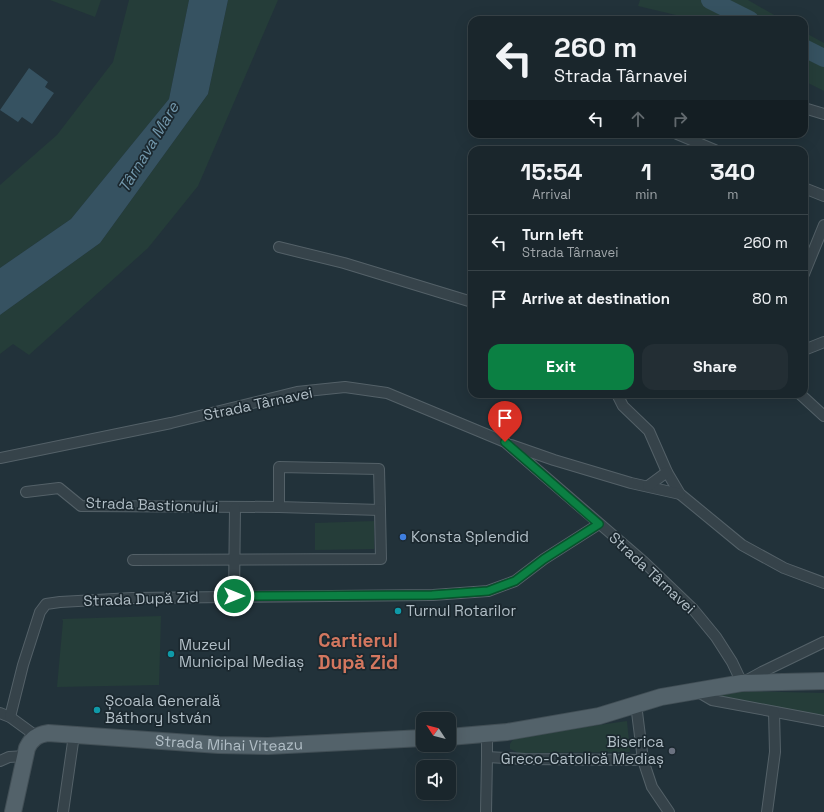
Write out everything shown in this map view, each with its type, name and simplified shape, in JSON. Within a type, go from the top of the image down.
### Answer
[{"type":"main road","points":[[456,736],[525,729],[599,716],[661,697],[695,690],[742,683],[824,681]]},
{"type":"main road","name":"Strada Mihai Viteazu","points":[[36,736],[48,733],[219,745],[268,746],[416,738]]},
{"type":"main road","points":[[13,812],[25,756],[30,741],[36,736]]},
{"type":"street","points":[[808,109],[824,114]]},
{"type":"street","points":[[686,138],[706,146]]},
{"type":"street","points":[[808,190],[824,196]]},
{"type":"street","points":[[808,264],[824,225]]},
{"type":"street","points":[[279,247],[344,264],[468,301]]},
{"type":"street","points":[[808,348],[824,342]]},
{"type":"street","name":"Strada Târnavei","points":[[0,458],[171,424],[297,392],[345,388],[387,393],[505,442],[644,562],[693,609],[716,637],[732,662],[742,683]]},
{"type":"street","points":[[619,398],[623,406],[649,432],[667,472],[680,494],[742,545],[784,568],[824,583]]},
{"type":"street","points":[[804,398],[824,416]]},
{"type":"street","points":[[505,442],[554,460],[630,483],[680,494]]},
{"type":"street","points":[[133,560],[382,559],[379,469],[279,467],[279,507]]},
{"type":"street","points":[[648,486],[667,472]]},
{"type":"street","name":"Strada Bastionului","points":[[26,492],[59,488],[81,506],[235,508],[279,507],[380,510]]},
{"type":"street","name":"Strada Bastionului","points":[[234,596],[235,508]]},
{"type":"street","name":"Strada După Zid","points":[[10,717],[25,659],[40,612],[46,604],[132,598],[432,595],[488,591],[515,581],[544,559],[599,524]]},
{"type":"street","points":[[742,683],[824,642]]},
{"type":"street","points":[[695,690],[712,700],[824,721]]},
{"type":"street","points":[[636,704],[643,760],[652,787],[669,812]]},
{"type":"street","points":[[767,812],[775,752],[774,712]]},
{"type":"street","points":[[0,713],[10,717],[36,736]]},
{"type":"street","points":[[486,812],[488,757],[487,734]]},
{"type":"street","points":[[63,812],[74,735]]},
{"type":"street","points":[[0,761],[9,757],[25,756]]},
{"type":"street","points":[[488,757],[525,759],[643,760]]},
{"type":"green space","points":[[50,0],[101,0],[95,17]]},
{"type":"green space","points":[[129,0],[189,0],[169,99],[71,219],[0,268],[0,185],[57,135],[113,62]]},
{"type":"green space","points":[[228,0],[278,0],[198,186],[148,248],[29,355],[13,344],[0,354],[0,315],[100,243],[208,94]]},
{"type":"green space","points":[[640,0],[748,0],[776,16],[680,16],[638,6]]},
{"type":"green space","points":[[808,34],[824,43],[824,58],[808,50]]},
{"type":"green space","points":[[808,51],[824,60],[824,91],[808,83]]},
{"type":"green space","points":[[374,521],[374,549],[315,550],[315,523]]},
{"type":"green space","points":[[161,616],[159,685],[57,687],[62,619]]},
{"type":"green space","points":[[695,690],[824,693],[824,721],[712,700]]},
{"type":"green space","points":[[627,721],[630,752],[519,753],[510,749],[510,744],[514,738],[522,736]]},
{"type":"water","name":"Târnava Mare","points":[[189,0],[228,0],[208,94],[100,243],[0,315],[0,268],[71,219],[169,99]]},
{"type":"water","points":[[29,68],[48,82],[45,87],[54,93],[32,124],[22,117],[18,122],[0,110]]},
{"type":"waterway","points":[[710,0],[742,16]]},
{"type":"waterway","points":[[808,50],[824,58]]},
{"type":"place","name":"Konsta Splendid","points":[[403,537]]},
{"type":"place","name":"Turnul Rotarilor","points":[[398,611]]},
{"type":"place","name":"Muzeul Municipal Mediaș","points":[[171,654]]},
{"type":"place","name":"Școala Generală Báthory István","points":[[97,710]]},
{"type":"place","name":"Biserica Greco-Catolică Mediaș","points":[[672,751]]},
{"type":"district","name":"Cartierul După Zid","points":[[358,651]]},
{"type":"route","points":[[234,596],[432,595],[488,591],[515,581],[544,559],[599,524],[505,442]]}]
